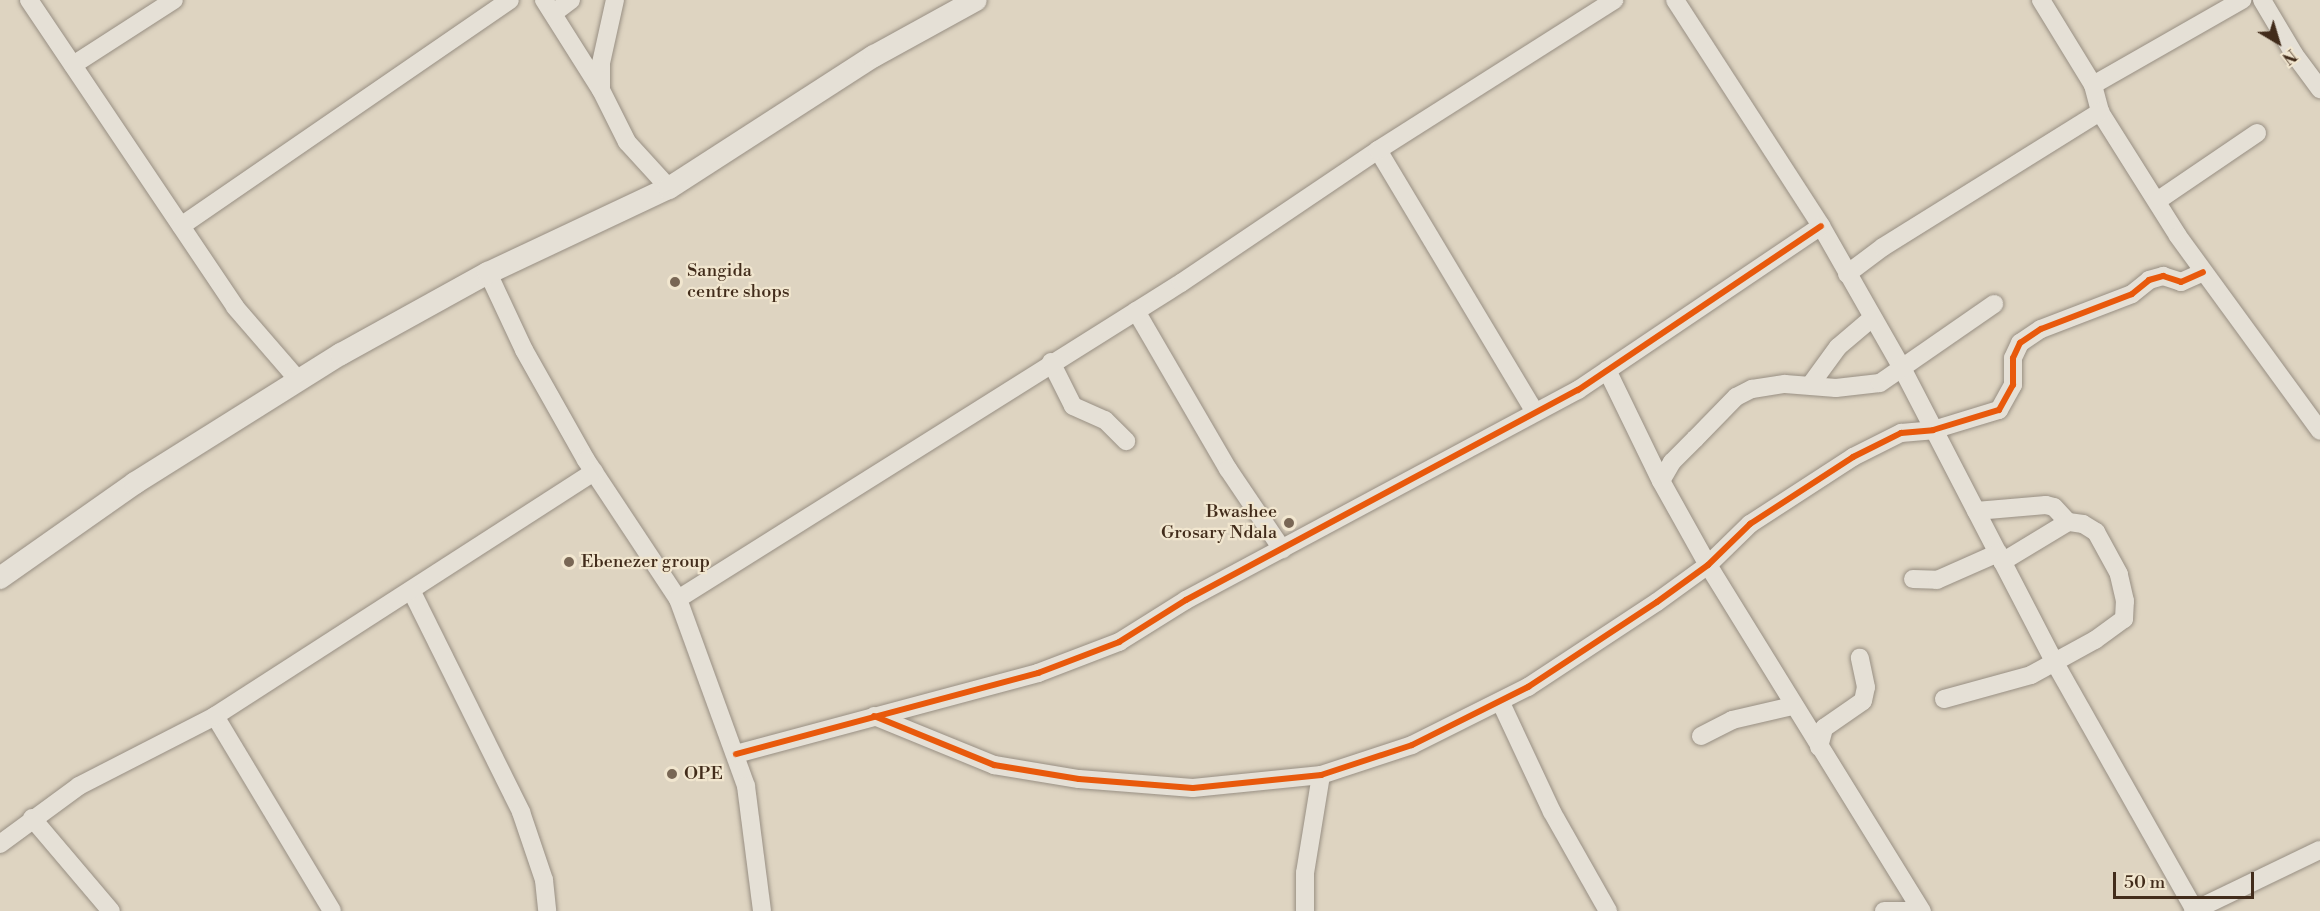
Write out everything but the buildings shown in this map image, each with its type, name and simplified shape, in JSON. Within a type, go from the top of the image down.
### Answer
[{"type":"street","points":[[29,0],[235,307],[299,381]]},
{"type":"street","points":[[73,65],[174,0]]},
{"type":"street","points":[[181,226],[510,0]]},
{"type":"street","points":[[571,0],[550,6],[601,90],[627,142],[669,188]]},
{"type":"street","points":[[601,90],[601,63],[615,0]]},
{"type":"street","points":[[0,578],[135,483],[299,381],[488,273],[669,188],[874,56],[976,0]]},
{"type":"street","points":[[678,599],[1051,362],[1136,311],[1377,150],[1614,0]]},
{"type":"street","points":[[1675,0],[1821,226],[1871,319],[1903,370],[2055,663],[2194,911],[2320,850]]},
{"type":"street","points":[[2041,0],[2093,85],[2100,112],[2203,272],[2320,430]]},
{"type":"street","points":[[2093,85],[2242,0]]},
{"type":"street","points":[[2262,0],[2294,54],[2320,89]]},
{"type":"street","points":[[1847,274],[1883,247],[2100,112]]},
{"type":"street","points":[[2157,201],[2258,134]]},
{"type":"street","points":[[1377,150],[1535,411]]},
{"type":"street","points":[[736,754],[1038,673],[1119,642],[1282,549],[1607,370],[1821,226]]},
{"type":"street","points":[[874,716],[994,765],[1079,779],[1193,788],[1321,775],[1412,745],[1501,703],[1708,566],[1750,524],[1853,457],[1901,432],[1933,430],[1999,410],[2013,385],[2013,358],[2019,343],[2041,329],[2132,294],[2149,280],[2163,276],[2181,282],[2203,272]]},
{"type":"street","points":[[488,273],[524,350],[594,472],[678,599],[746,786],[762,911]]},
{"type":"street","points":[[1661,481],[1672,462],[1736,398],[1752,389],[1811,384],[1850,388],[1880,383],[1903,370],[1994,304]]},
{"type":"street","points":[[1136,311],[1228,469],[1282,549]]},
{"type":"street","points":[[1811,384],[1838,347],[1871,319]]},
{"type":"street","points":[[1051,362],[1073,406],[1105,420],[1126,441]]},
{"type":"street","points":[[1607,370],[1661,481],[1708,566],[1792,706],[1922,911]]},
{"type":"street","points":[[0,844],[32,818],[79,786],[215,716],[412,592],[594,472]]},
{"type":"street","points":[[1944,699],[2031,675],[2055,663],[2124,619],[2123,592],[2108,553],[2096,532],[2068,522],[2054,507],[2046,505],[1976,511]]},
{"type":"street","points":[[1913,579],[1936,580],[2000,558],[2068,522]]},
{"type":"street","points":[[412,592],[521,812],[544,880],[547,911]]},
{"type":"street","points":[[1819,747],[1824,728],[1863,701],[1866,687],[1860,658]]},
{"type":"street","points":[[1501,703],[1552,812],[1608,911]]},
{"type":"street","points":[[1701,736],[1732,720],[1792,706]]},
{"type":"street","points":[[215,716],[332,911]]},
{"type":"street","points":[[1305,911],[1305,873],[1321,775]]},
{"type":"street","points":[[32,818],[111,911]]},
{"type":"street","points":[[1884,911],[1907,911]]},
{"type":"cycle path","points":[[736,754],[1038,673],[1119,642],[1186,600],[1578,390],[1821,226]]},
{"type":"cycle path","points":[[874,716],[994,765],[1079,779],[1193,788],[1321,775],[1412,745],[1528,687],[1657,602],[1708,565],[1750,524],[1853,457],[1901,433],[1933,430],[1999,410],[2013,385],[2013,358],[2020,343],[2041,329],[2132,294],[2149,280],[2163,276],[2181,282],[2203,272]]},
{"type":"place","name":"Sangida centre shops","points":[[675,282]]},
{"type":"place","name":"Bwashee Grosary Ndala","points":[[1289,523]]},
{"type":"place","name":"Ebenezer group","points":[[569,562]]},
{"type":"place","name":"OPE","points":[[672,774]]}]
